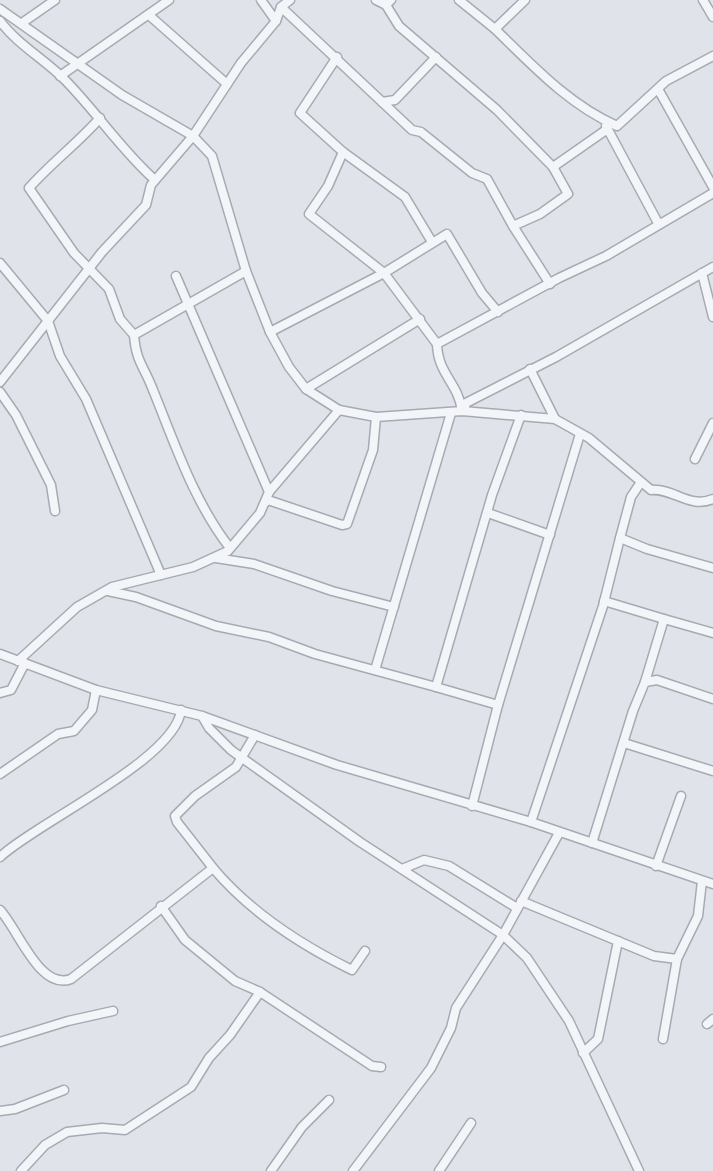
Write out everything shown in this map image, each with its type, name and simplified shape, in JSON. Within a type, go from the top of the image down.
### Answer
[{"type":"street","points":[[22,23],[55,0]]},
{"type":"street","points":[[60,76],[150,16],[169,0]]},
{"type":"street","points":[[261,0],[276,21]]},
{"type":"street","points":[[0,382],[89,269],[146,205],[150,184],[192,136],[227,83],[276,21],[281,7],[290,0]]},
{"type":"street","points":[[376,0],[388,3],[399,26],[497,110],[553,167],[568,194],[540,214],[513,226]]},
{"type":"street","points":[[495,29],[525,0]]},
{"type":"street","points":[[703,0],[713,17]]},
{"type":"street","points":[[465,2],[553,85],[606,126],[658,223]]},
{"type":"street","points":[[281,7],[412,130],[421,132],[471,173],[487,179],[550,284]]},
{"type":"street","points":[[0,9],[122,95],[192,136],[215,159],[246,271],[270,332],[289,367],[306,389],[339,410],[376,417],[420,412],[450,413],[465,409],[530,369],[713,267]]},
{"type":"street","points":[[150,16],[227,83]]},
{"type":"street","points":[[0,21],[8,32],[60,76],[100,118],[135,162],[155,180]]},
{"type":"street","points":[[553,167],[606,126],[617,126],[658,89],[713,56]]},
{"type":"street","points":[[337,57],[300,113],[343,152],[405,197],[432,242]]},
{"type":"street","points":[[382,102],[395,100],[436,57]]},
{"type":"street","points":[[658,89],[713,187]]},
{"type":"street","points":[[100,118],[85,136],[52,162],[29,188],[89,269],[108,289],[120,319],[134,335],[136,357],[152,384],[191,483],[214,527],[230,548]]},
{"type":"street","points":[[343,152],[328,186],[309,214],[384,273],[437,344],[438,363],[460,396],[465,409]]},
{"type":"street","points":[[437,344],[606,256],[713,193]]},
{"type":"street","points":[[270,332],[384,273],[447,234],[482,293],[498,312]]},
{"type":"street","points":[[0,263],[48,321],[60,356],[86,399],[160,575]]},
{"type":"street","points":[[134,335],[189,306],[246,271]]},
{"type":"street","points":[[702,273],[713,317]]},
{"type":"street","points":[[176,276],[269,492]]},
{"type":"street","points":[[306,389],[420,319]]},
{"type":"street","points":[[530,369],[555,419]]},
{"type":"street","points":[[0,391],[16,415],[51,485],[55,511]]},
{"type":"street","points":[[465,409],[555,419],[580,433],[651,490],[665,489],[695,503],[713,499]]},
{"type":"street","points":[[0,693],[11,690],[21,662],[77,607],[112,587],[216,558],[230,548],[266,502],[269,492],[339,410]]},
{"type":"street","points":[[375,670],[450,413]]},
{"type":"street","points":[[436,687],[488,513],[522,415]]},
{"type":"street","points":[[266,502],[268,500],[342,525],[347,524],[373,450],[376,417]]},
{"type":"street","points":[[695,459],[713,422]]},
{"type":"street","points":[[472,806],[498,705],[580,433]]},
{"type":"street","points":[[531,822],[604,601],[631,497],[641,482]]},
{"type":"street","points":[[488,513],[550,535]]},
{"type":"street","points":[[620,538],[647,549],[713,568]]},
{"type":"street","points":[[216,558],[254,564],[332,591],[394,607]]},
{"type":"street","points":[[108,591],[136,597],[216,626],[270,637],[498,705]]},
{"type":"street","points":[[604,601],[713,633]]},
{"type":"street","points":[[592,843],[664,619]]},
{"type":"street","points":[[0,654],[96,690],[202,716],[337,765],[531,822],[713,884]]},
{"type":"street","points":[[645,682],[657,680],[713,699]]},
{"type":"street","points":[[0,774],[58,734],[75,731],[92,710],[96,690]]},
{"type":"street","points":[[0,857],[158,748],[181,718],[181,710]]},
{"type":"street","points":[[202,716],[209,728],[242,758],[503,935],[527,958],[569,1021],[639,1171]]},
{"type":"street","points":[[255,735],[231,772],[195,796],[175,816],[177,822],[213,868],[252,908],[327,958],[352,970],[365,951]]},
{"type":"street","points":[[624,743],[713,771]]},
{"type":"street","points":[[656,866],[681,796]]},
{"type":"street","points":[[353,1171],[431,1068],[451,1028],[456,1007],[503,935],[559,833]]},
{"type":"street","points":[[402,869],[424,860],[444,864],[519,905],[654,956],[677,959]]},
{"type":"street","points":[[0,910],[14,926],[37,967],[51,980],[61,983],[71,979],[213,868]]},
{"type":"street","points":[[663,1039],[677,959],[698,916],[702,881]]},
{"type":"street","points":[[161,906],[185,940],[235,981],[260,992],[372,1066],[381,1067]]},
{"type":"street","points":[[583,1053],[597,1039],[618,941]]},
{"type":"street","points":[[21,1171],[45,1145],[67,1132],[102,1128],[125,1130],[191,1087],[209,1058],[230,1035],[260,992]]},
{"type":"street","points":[[0,1042],[113,1011]]},
{"type":"street","points":[[0,1111],[15,1109],[64,1090]]},
{"type":"street","points":[[271,1171],[302,1127],[329,1100]]},
{"type":"street","points":[[439,1171],[471,1123]]}]
